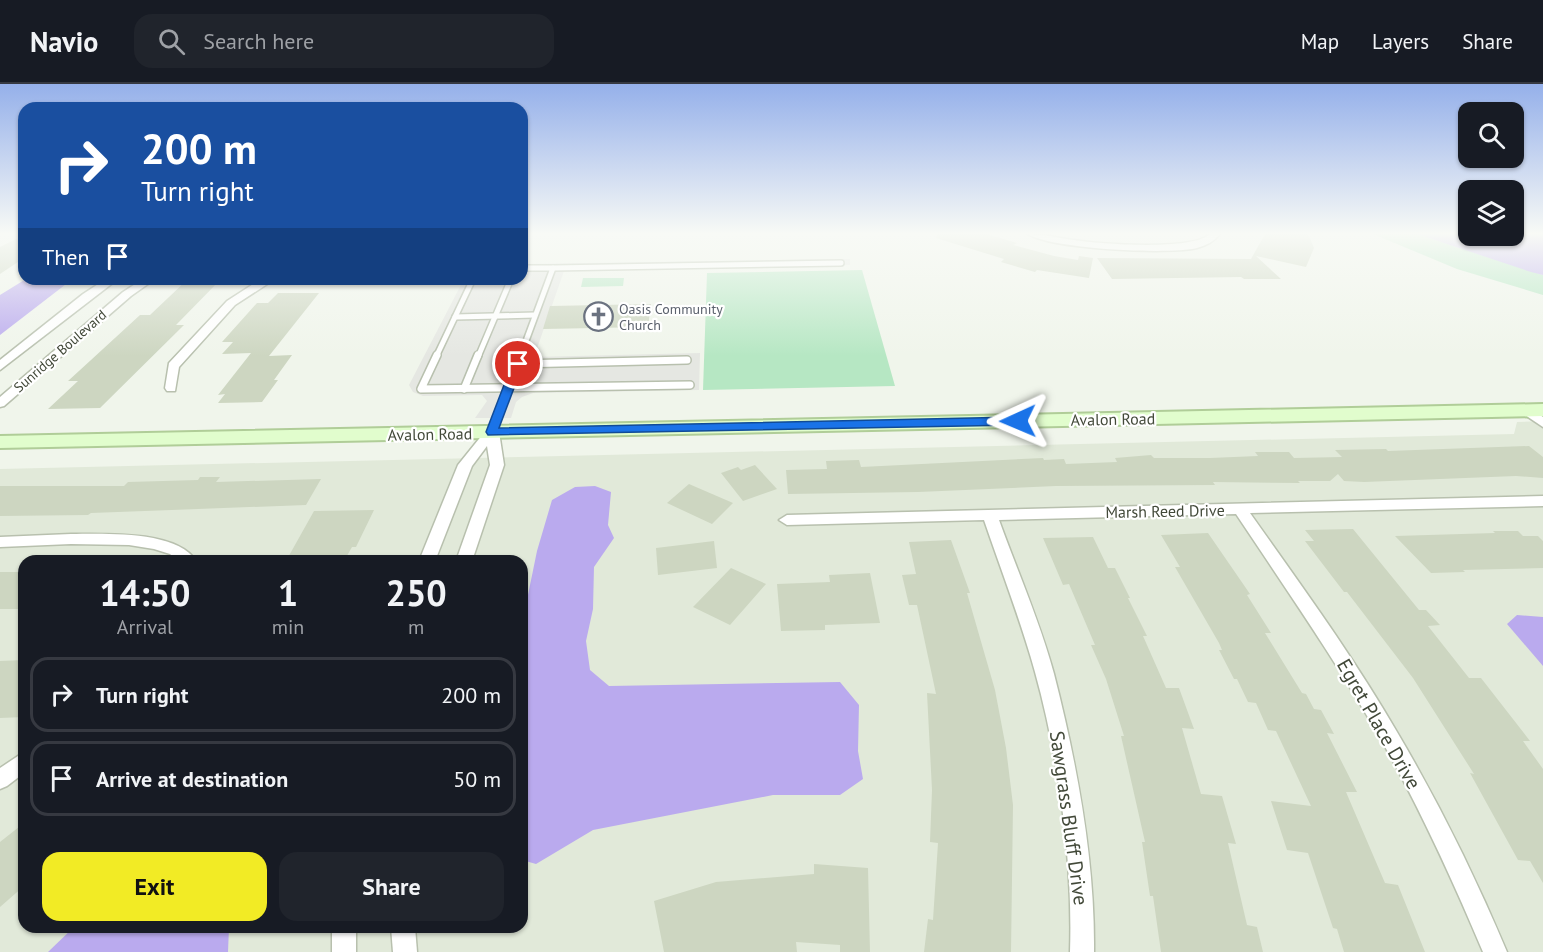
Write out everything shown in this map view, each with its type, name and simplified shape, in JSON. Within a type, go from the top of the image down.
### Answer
[{"type":"main road","name":"Avalon Road","points":[[0,442],[1535,410]]},
{"type":"street","name":"Sunridge Boulevard","points":[[0,366],[104,285]]},
{"type":"street","name":"Sunridge Boulevard","points":[[0,403],[127,294],[141,285]]},
{"type":"street","points":[[171,387],[173,366],[231,303],[257,285]]},
{"type":"street","points":[[1535,410],[1543,423]]},
{"type":"street","points":[[430,555],[465,465],[492,432]]},
{"type":"street","points":[[466,555],[497,465],[492,432]]},
{"type":"street","name":"Marsh Reed Drive","points":[[787,520],[1543,501]]},
{"type":"street","name":"Egret Place Drive","points":[[1240,509],[1334,647],[1390,737],[1451,850],[1495,952]]},
{"type":"street","name":"Sawgrass Bluff Drive","points":[[990,515],[1044,672],[1065,769],[1083,911],[1082,952]]},
{"type":"street","points":[[0,542],[128,539],[160,544],[185,555]]},
{"type":"street","points":[[344,933],[344,952]]},
{"type":"street","points":[[403,933],[405,952]]},
{"type":"lane","points":[[492,432],[551,275]]},
{"type":"lane","points":[[470,285],[421,389],[690,385]]},
{"type":"lane","points":[[464,389],[508,285]]},
{"type":"lane","points":[[455,317],[535,315]]},
{"type":"lane","points":[[518,364],[687,360]]},
{"type":"shaded area","points":[[528,275],[563,275],[534,357],[700,353],[699,390],[533,393],[516,402],[511,418],[475,418],[487,401],[482,395],[423,396],[413,392],[409,385],[461,285],[528,285]]},
{"type":"shaded area","points":[[18,284],[65,285],[0,335],[0,295]]},
{"type":"shaded area","points":[[1543,421],[1543,952],[0,952],[0,469],[1514,434],[1517,422]]},
{"type":"shaded area","points":[[595,486],[611,492],[608,525],[614,538],[594,567],[593,609],[586,641],[590,670],[609,686],[840,682],[859,705],[858,751],[863,779],[840,795],[773,795],[593,830],[536,864],[528,862],[528,595],[537,551],[552,500],[575,487]]},
{"type":"shaded area","points":[[1517,615],[1543,617],[1543,666],[1507,624]]},
{"type":"shaded area","points":[[68,933],[229,933],[228,952],[48,952]]},
{"type":"green space","points":[[707,275],[863,275],[895,386],[703,390]]},
{"type":"green space","points":[[1475,275],[1541,275],[1543,295]]},
{"type":"green space","points":[[583,278],[624,278],[623,286],[581,287]]},
{"type":"building","points":[[1066,275],[1090,275],[1089,278]]},
{"type":"building","points":[[1109,275],[1276,275],[1281,279],[1244,279],[1241,277],[1112,279]]},
{"type":"building","points":[[182,285],[215,285],[176,325],[184,325],[100,408],[48,409],[78,381],[68,381],[140,315],[150,315]]},
{"type":"building","points":[[278,293],[319,293],[269,356],[292,355],[262,402],[218,403],[225,394],[218,395],[251,353],[222,354],[233,342],[222,342],[257,303],[268,303]]},
{"type":"building","name":"Oasis Community Church","points":[[651,304],[648,327],[543,329],[550,306]]},
{"type":"building","points":[[1529,446],[1543,457],[1543,478],[1516,476],[1364,482],[1344,481],[1338,474],[1330,481],[1298,481],[1300,483],[1213,482],[1215,485],[1056,486],[918,492],[788,494],[786,470],[827,469],[826,461],[859,460],[861,467],[1043,458],[1044,460],[1064,459],[1066,464],[1117,462],[1115,458],[1151,455],[1154,458],[1210,458],[1258,456],[1255,452],[1289,452],[1294,458],[1342,457],[1335,450],[1386,449],[1388,451]]},
{"type":"building","points":[[755,465],[777,489],[743,501],[721,473],[738,467],[741,470]]},
{"type":"building","points":[[200,477],[220,477],[216,482],[321,479],[306,505],[91,513],[88,515],[0,516],[0,486],[124,486],[128,482],[198,480]]},
{"type":"building","points":[[689,484],[733,503],[712,524],[667,503]]},
{"type":"building","points":[[374,510],[356,547],[352,547],[347,555],[289,555],[314,511]]},
{"type":"building","points":[[1353,529],[1419,610],[1426,610],[1440,625],[1428,626],[1469,678],[1481,678],[1530,741],[1523,741],[1543,769],[1543,883],[1530,861],[1518,860],[1470,773],[1474,774],[1413,678],[1305,541],[1314,541],[1305,530]]},
{"type":"building","points":[[1493,531],[1518,531],[1523,536],[1538,536],[1543,541],[1543,568],[1431,573],[1395,536],[1495,533]]},
{"type":"building","points":[[1208,533],[1250,594],[1247,595],[1271,633],[1265,633],[1302,693],[1306,694],[1314,709],[1321,710],[1334,734],[1327,733],[1357,792],[1346,792],[1385,883],[1398,885],[1425,952],[1344,952],[1337,929],[1333,928],[1308,853],[1287,850],[1271,801],[1311,806],[1276,731],[1268,730],[1256,703],[1248,702],[1237,679],[1234,679],[1219,650],[1222,650],[1219,643],[1175,567],[1180,567],[1161,535]]},
{"type":"building","points":[[1093,537],[1108,568],[1115,568],[1130,598],[1128,598],[1147,636],[1143,636],[1166,688],[1179,688],[1194,729],[1182,728],[1201,794],[1222,796],[1236,844],[1228,843],[1247,925],[1257,927],[1263,952],[1161,952],[1142,842],[1145,842],[1121,736],[1124,736],[1106,679],[1091,645],[1095,645],[1069,584],[1063,585],[1043,538]]},
{"type":"building","points":[[951,540],[970,593],[967,593],[995,690],[1006,748],[1013,805],[1011,952],[924,952],[928,919],[933,920],[938,843],[930,842],[932,790],[927,693],[936,694],[917,605],[909,605],[902,575],[916,574],[909,542]]},
{"type":"building","points":[[714,541],[717,568],[658,575],[656,548]]},
{"type":"building","points":[[731,568],[766,584],[730,625],[693,607]]},
{"type":"building","points":[[0,572],[18,572],[18,609],[0,609]]},
{"type":"building","points":[[870,573],[880,623],[825,625],[825,630],[781,631],[777,584],[830,582],[829,575]]},
{"type":"building","points":[[18,660],[18,717],[0,718],[0,661]]},
{"type":"building","points":[[18,828],[18,891],[0,907],[0,842]]},
{"type":"building","points":[[814,864],[868,868],[870,952],[840,952],[840,945],[796,942],[797,952],[664,952],[654,901],[716,882],[814,874]]},
{"type":"place","name":"Oasis Community Church","points":[[598,317]]},
{"type":"route","points":[[518,364],[492,432],[1018,421]]}]
